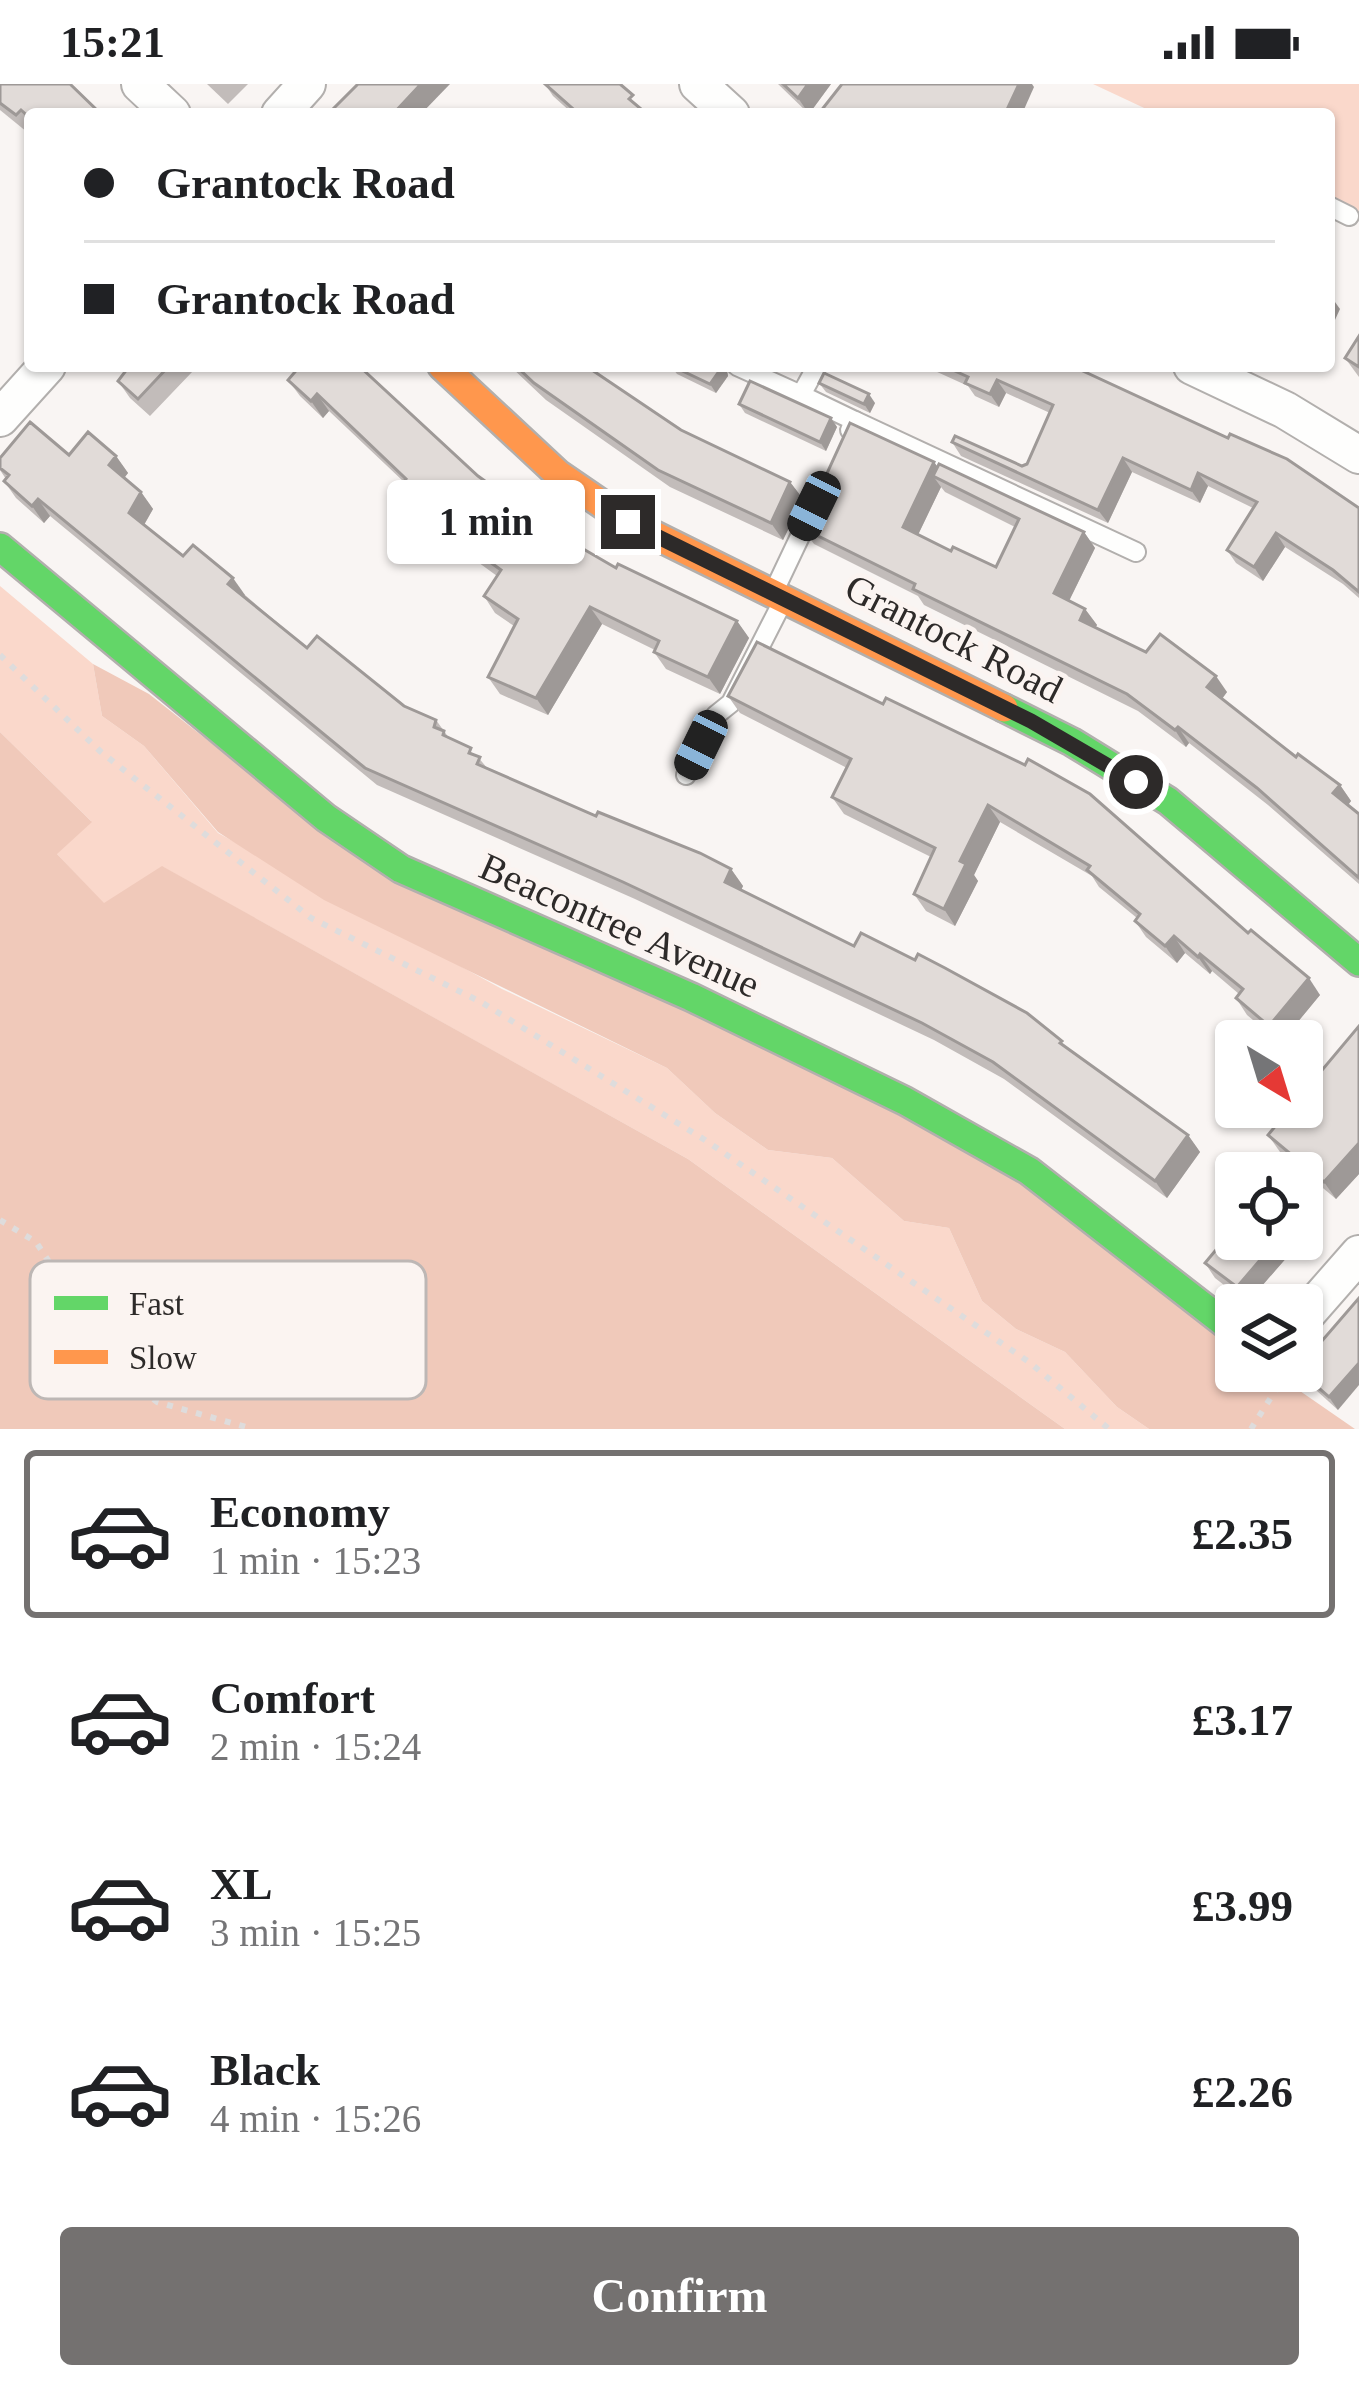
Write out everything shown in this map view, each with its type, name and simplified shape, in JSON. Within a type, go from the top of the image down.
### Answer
[{"type":"street","points":[[140,84],[166,108]]},
{"type":"street","points":[[286,108],[308,84]]},
{"type":"street","points":[[698,84],[724,108]]},
{"type":"street","points":[[0,418],[42,372]]},
{"type":"street","name":"Grantock Road","points":[[448,372],[558,474],[628,522],[1072,742],[1168,801],[1359,962]]},
{"type":"street","points":[[1207,372],[1285,410],[1359,455]]},
{"type":"street","name":"Beacontree Avenue","points":[[0,547],[326,818],[401,869],[691,997],[905,1101],[1029,1171],[1215,1316]]},
{"type":"street","points":[[1323,1295],[1359,1253]]},
{"type":"lane","points":[[1335,209],[1349,215]]},
{"type":"lane","points":[[750,372],[1136,552]]},
{"type":"lane","points":[[801,395],[814,372]]},
{"type":"lane","points":[[845,442],[855,421]]},
{"type":"lane","points":[[686,775],[716,715],[731,703],[824,484]]},
{"type":"path","points":[[0,655],[101,752],[311,918],[481,1002],[705,1140],[1029,1362],[1108,1429]]},
{"type":"path","points":[[0,1220],[36,1242],[48,1261]]},
{"type":"path","points":[[1251,1429],[1274,1392]]},
{"type":"path","points":[[153,1399],[253,1429]]},
{"type":"shaded area","points":[[1093,84],[1359,84],[1359,211],[1335,199],[1335,108],[1144,108]]},
{"type":"shaded area","points":[[0,586],[93,664],[102,716],[144,746],[218,833],[502,989],[667,1068],[715,1113],[768,1150],[832,1158],[904,1221],[949,1228],[982,1301],[1016,1329],[1065,1352],[1117,1407],[1149,1429],[1065,1429],[688,1159],[163,867],[104,904],[56,853],[91,821],[0,732]]},
{"type":"shaded area","points":[[93,664],[149,694],[243,768],[1032,1186],[1215,1327],[1215,1392],[1301,1392],[1355,1429],[1149,1429],[1117,1407],[1065,1352],[1016,1329],[982,1301],[949,1228],[904,1221],[832,1158],[768,1150],[715,1113],[667,1068],[324,900],[218,832],[144,746],[102,716]]},
{"type":"shaded area","points":[[0,732],[92,822],[57,854],[104,903],[162,866],[688,1159],[1065,1429],[0,1429]]},
{"type":"building","points":[[0,84],[70,84],[95,108],[24,108],[16,115],[0,103]]},
{"type":"building","points":[[358,84],[421,84],[399,108],[334,108]]},
{"type":"building","points":[[545,84],[620,84],[640,108],[572,108]]},
{"type":"building","points":[[783,84],[808,84],[798,98]]},
{"type":"building","points":[[842,84],[1019,84],[1008,108],[823,108]]},
{"type":"building","points":[[1359,336],[1359,367],[1345,358]]},
{"type":"building","points":[[125,372],[163,372],[138,399],[118,381]]},
{"type":"building","points":[[295,372],[365,372],[478,476],[561,536],[616,568],[618,564],[737,621],[708,677],[654,652],[659,641],[590,607],[536,698],[488,677],[518,619],[484,596],[501,570],[437,524],[428,514],[431,511],[402,484],[406,479],[317,394],[311,401],[288,380]]},
{"type":"building","points":[[522,372],[595,372],[681,430],[790,482],[771,523],[658,470]]},
{"type":"building","points":[[685,372],[718,372],[710,384]]},
{"type":"building","points":[[957,372],[1085,372],[1228,438],[1230,434],[1287,459],[1359,508],[1359,592],[1276,533],[1254,567],[1227,550],[1257,502],[1198,473],[1191,490],[1123,458],[1098,510],[952,442],[955,436],[1022,466],[1053,405],[997,380],[990,394],[965,383],[968,377]]},
{"type":"building","points":[[824,373],[869,394],[864,404],[819,383]]},
{"type":"building","points":[[750,381],[831,418],[820,442],[739,404]]},
{"type":"building","points":[[30,422],[69,455],[88,432],[116,456],[109,465],[141,492],[129,513],[183,556],[193,545],[233,578],[228,584],[307,648],[317,636],[404,706],[436,720],[434,727],[444,731],[443,735],[480,757],[477,764],[596,816],[598,812],[700,853],[731,869],[725,882],[854,946],[861,933],[915,960],[918,954],[945,968],[1027,1013],[1060,1043],[1188,1135],[1155,1181],[993,1062],[922,1023],[623,882],[365,768],[38,499],[32,506],[4,481],[9,475],[0,468],[0,458]]},
{"type":"building","points":[[850,423],[934,462],[903,527],[951,551],[953,547],[996,567],[1019,519],[933,476],[939,464],[1084,532],[1054,593],[1085,609],[1080,620],[1146,652],[1160,634],[1216,676],[1207,687],[1340,785],[1333,793],[1359,814],[1359,878],[1257,788],[1127,694],[913,589],[915,584],[802,528]]},
{"type":"building","points":[[757,642],[883,704],[886,698],[1025,765],[1028,759],[1090,794],[1248,933],[1251,930],[1309,978],[1274,1020],[1262,1020],[1236,998],[1243,989],[1200,954],[1198,957],[1174,936],[1165,946],[1135,921],[1140,914],[1087,870],[1090,866],[988,805],[960,861],[966,864],[944,909],[914,894],[935,848],[832,797],[851,759],[728,696]]},
{"type":"building","points":[[1359,1026],[1359,1143],[1324,1182],[1323,1152],[1288,1152],[1268,1135],[1274,1128],[1323,1128],[1323,1069]]},
{"type":"building","points":[[1215,1251],[1215,1260],[1260,1260],[1240,1284],[1205,1263]]},
{"type":"building","points":[[1359,1298],[1359,1363],[1329,1397],[1323,1392],[1323,1340]]},
{"type":"traffic: fast","points":[[0,547],[326,818],[401,869],[691,997],[905,1101],[1029,1171],[1215,1316]]},
{"type":"traffic: fast","points":[[1004,708],[1072,742],[1168,801],[1359,962]]},
{"type":"traffic: slow","points":[[448,372],[558,474],[628,522],[1004,708]]},
{"type":"route","points":[[628,522],[1031,721],[1136,782]]}]
